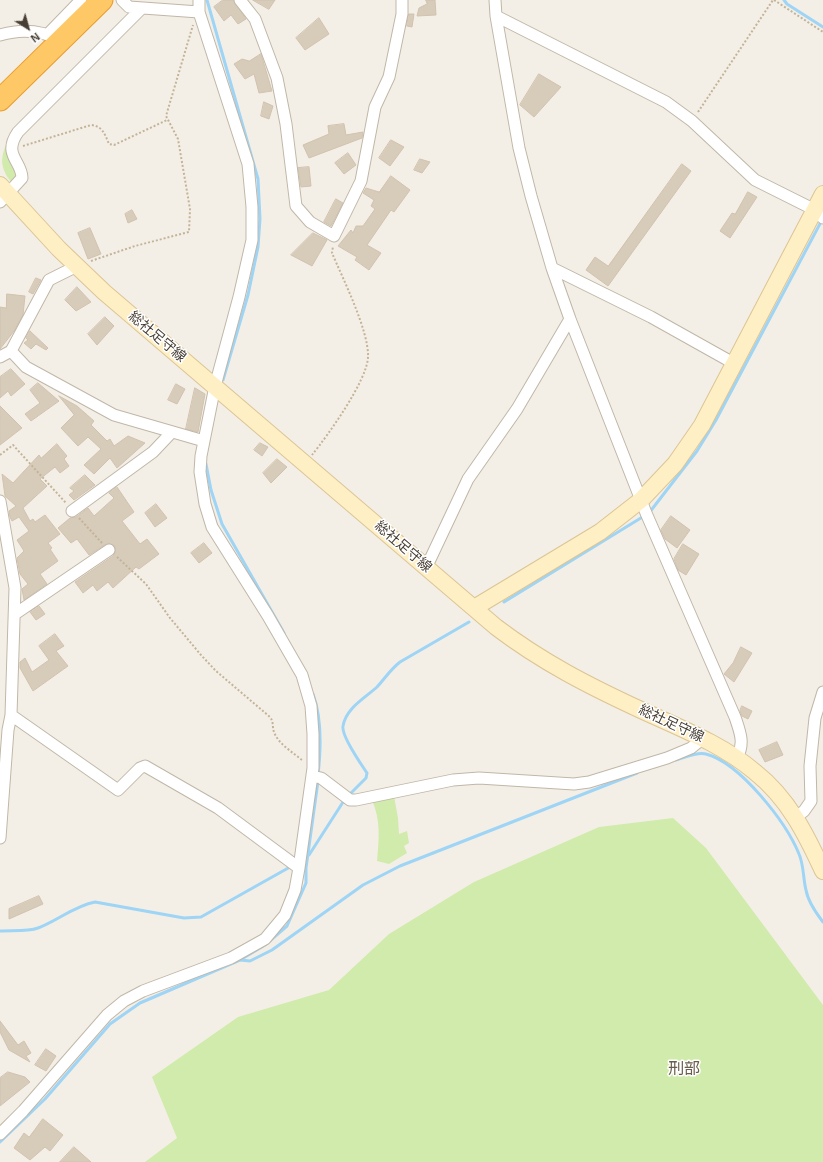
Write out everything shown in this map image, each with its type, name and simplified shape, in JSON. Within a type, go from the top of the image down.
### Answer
[{"type":"highway","points":[[0,100],[54,37],[102,0]]},
{"type":"main road","name":"総社足守線","points":[[3,193],[110,297],[426,568],[523,647],[556,668],[590,686],[702,739],[737,758],[756,772],[774,790],[796,817],[811,844],[823,871]]},
{"type":"main road","points":[[474,608],[600,532],[645,511],[657,485],[689,446],[819,214],[823,194]]},
{"type":"street","points":[[0,35],[15,31],[54,37],[81,0]]},
{"type":"street","points":[[122,0],[129,7],[199,12]]},
{"type":"street","points":[[0,1134],[23,1111],[107,1015],[124,1001],[143,991],[231,958],[265,939],[285,915],[295,890],[299,868],[315,775],[311,706],[302,675],[268,616],[212,527],[205,504],[200,472],[204,441],[215,386],[239,297],[252,240],[252,207],[248,164],[199,12],[199,0]]},
{"type":"street","points":[[240,0],[255,19],[277,78],[286,124],[296,206],[310,222],[334,236],[361,182],[375,107],[390,77],[402,14],[402,0]]},
{"type":"street","points":[[495,0],[496,16],[519,148],[552,268],[570,319],[645,511],[735,717],[742,744],[737,758]]},
{"type":"street","points":[[3,193],[22,178],[12,156],[14,138],[18,132],[142,8]]},
{"type":"street","points":[[496,16],[648,92],[692,121],[755,180],[819,214]]},
{"type":"street","points":[[0,358],[11,351],[49,280],[77,266]]},
{"type":"street","points":[[552,268],[651,317],[735,364]]},
{"type":"street","points":[[426,568],[468,478],[517,409],[570,319]]},
{"type":"street","points":[[11,351],[26,367],[114,415],[171,433],[204,441]]},
{"type":"street","points":[[72,511],[154,452],[171,433]]},
{"type":"street","points":[[0,501],[4,542],[15,588],[11,715],[4,726],[0,838]]},
{"type":"street","points":[[15,614],[109,550]]},
{"type":"street","points":[[796,817],[804,811],[810,801],[810,766],[815,718],[823,692]]},
{"type":"street","points":[[11,715],[118,790],[140,768],[146,766],[218,808],[299,868]]},
{"type":"street","points":[[315,775],[347,798],[453,780],[479,778],[574,784],[589,782],[667,758],[691,748],[702,739]]},
{"type":"path","points":[[692,121],[773,0],[823,32]]},
{"type":"path","points":[[77,266],[135,246],[189,232],[190,209],[178,139],[166,116],[190,34],[199,12]]},
{"type":"path","points":[[12,150],[91,126],[98,126],[103,131],[109,144],[114,145],[167,120]]},
{"type":"path","points":[[305,464],[335,424],[363,375],[368,358],[367,340],[332,253],[334,236]]},
{"type":"path","points":[[0,455],[13,445],[109,550],[146,584],[170,618],[216,671],[272,720],[273,732],[278,740],[315,775]]},
{"type":"green space","points":[[7,142],[18,175],[11,182],[2,163],[3,153]]},
{"type":"green space","points":[[394,796],[399,834],[407,831],[409,843],[404,846],[407,853],[389,864],[377,861],[379,838],[378,823],[372,800]]},
{"type":"green space","points":[[673,818],[706,848],[823,1005],[823,1162],[145,1162],[177,1138],[152,1077],[238,1017],[329,990],[389,934],[474,882],[599,827]]},
{"type":"building","points":[[223,0],[233,0],[246,19],[238,24],[231,15],[224,21],[214,7]]},
{"type":"building","points":[[253,0],[275,0],[269,9]]},
{"type":"building","points":[[426,0],[435,0],[436,15],[417,16],[419,8],[427,4]]},
{"type":"building","points":[[409,14],[414,14],[412,27],[407,26]]},
{"type":"building","points":[[319,18],[329,34],[305,50],[296,38]]},
{"type":"building","points":[[261,54],[272,91],[259,93],[254,74],[245,79],[234,64],[242,59],[249,61]]},
{"type":"building","points":[[539,74],[561,87],[534,117],[520,105]]},
{"type":"building","points":[[264,102],[273,106],[269,119],[261,116]]},
{"type":"building","points":[[344,124],[346,135],[363,132],[362,138],[309,158],[303,145],[329,134],[328,126]]},
{"type":"building","points":[[391,140],[404,147],[390,166],[379,158]]},
{"type":"building","points":[[348,153],[356,165],[344,174],[335,163]]},
{"type":"building","points":[[420,159],[430,162],[422,173],[414,170]]},
{"type":"building","points":[[682,164],[691,171],[608,286],[586,270],[595,257],[608,266]]},
{"type":"building","points":[[309,167],[311,186],[301,187],[298,168]]},
{"type":"building","points":[[391,176],[410,190],[394,212],[391,210],[367,245],[381,253],[369,270],[355,260],[357,257],[338,246],[351,230],[353,233],[356,226],[363,226],[375,209],[371,206],[374,200],[363,193],[366,188],[379,192]]},
{"type":"building","points":[[748,192],[757,197],[730,238],[720,231],[732,213],[735,214]]},
{"type":"building","points":[[336,199],[343,203],[331,226],[324,222]]},
{"type":"building","points":[[132,210],[137,219],[128,223],[125,214]]},
{"type":"building","points":[[90,228],[101,254],[88,259],[78,233]]},
{"type":"building","points":[[313,233],[327,240],[312,266],[291,255]]},
{"type":"building","points":[[36,278],[41,280],[33,294],[29,292]]},
{"type":"building","points":[[77,287],[91,302],[76,311],[65,300]]},
{"type":"building","points":[[7,294],[25,296],[23,315],[14,331],[0,349],[0,307],[6,308]]},
{"type":"building","points":[[105,317],[114,326],[97,345],[88,334]]},
{"type":"building","points":[[30,331],[48,348],[46,350],[36,344],[31,349],[24,343],[28,340],[26,338]]},
{"type":"building","points":[[11,369],[25,384],[11,396],[8,391],[0,398],[0,377]]},
{"type":"building","points":[[38,383],[59,401],[31,421],[25,414],[40,403],[30,390]]},
{"type":"building","points":[[176,384],[185,389],[177,404],[168,400]]},
{"type":"building","points":[[195,388],[205,394],[198,432],[186,429]]},
{"type":"building","points":[[59,396],[77,406],[94,421],[91,425],[107,441],[110,439],[114,446],[128,436],[145,443],[117,468],[110,458],[94,474],[84,465],[101,449],[88,437],[78,446],[61,428],[74,415]]},
{"type":"building","points":[[0,406],[22,428],[0,445]]},
{"type":"building","points":[[260,443],[268,447],[262,456],[254,450]]},
{"type":"building","points":[[57,444],[67,456],[64,459],[69,466],[60,473],[55,467],[40,479],[47,486],[23,508],[30,521],[33,519],[35,522],[45,515],[60,534],[48,543],[58,561],[40,574],[47,584],[24,600],[22,589],[28,584],[20,574],[17,558],[24,551],[17,540],[29,531],[19,517],[12,521],[10,517],[9,511],[16,506],[5,496],[2,474],[13,483],[39,455],[41,458]]},
{"type":"building","points":[[277,459],[287,467],[271,483],[263,473]]},
{"type":"building","points":[[85,475],[95,485],[74,500],[69,495],[74,491],[70,488]]},
{"type":"building","points":[[117,487],[134,512],[122,521],[140,544],[147,539],[159,554],[139,569],[136,567],[113,588],[108,582],[97,591],[93,585],[83,593],[75,582],[113,556],[115,553],[115,546],[108,543],[89,555],[77,539],[71,543],[58,528],[70,518],[76,517],[88,508],[94,516],[114,498],[109,493]]},
{"type":"building","points":[[156,504],[167,518],[155,527],[145,513]]},
{"type":"building","points":[[671,516],[690,530],[677,548],[665,539],[661,530]]},
{"type":"building","points":[[204,543],[212,553],[199,563],[191,553]]},
{"type":"building","points":[[683,544],[699,554],[686,575],[678,570],[674,559]]},
{"type":"building","points":[[39,606],[45,614],[36,620],[30,612]]},
{"type":"building","points":[[55,634],[64,646],[56,651],[68,666],[33,691],[20,668],[20,662],[25,658],[32,672],[49,660],[39,646]]},
{"type":"building","points":[[741,647],[752,653],[734,682],[724,674],[733,663]]},
{"type":"building","points":[[742,706],[752,711],[748,719],[742,716],[740,711]]},
{"type":"building","points":[[777,742],[783,755],[765,762],[759,750]]},
{"type":"building","points":[[39,896],[43,904],[9,919],[9,909]]},
{"type":"building","points":[[0,1021],[18,1045],[24,1041],[31,1053],[26,1056],[30,1062],[9,1050],[0,1032]]},
{"type":"building","points":[[46,1049],[56,1056],[46,1071],[35,1065]]},
{"type":"building","points":[[8,1072],[25,1077],[30,1082],[0,1106],[0,1078]]},
{"type":"building","points":[[43,1119],[63,1135],[50,1151],[45,1147],[30,1160],[14,1148],[24,1133],[29,1137]]},
{"type":"building","points":[[74,1147],[91,1162],[60,1162]]},
{"type":"waterway","points":[[207,0],[258,179],[260,219],[258,247],[248,295],[223,380]]},
{"type":"waterway","points":[[784,0],[787,4],[823,27]]},
{"type":"waterway","points":[[504,602],[649,513],[697,451],[716,420],[822,220]]},
{"type":"waterway","points":[[206,464],[211,490],[222,524],[284,633]]},
{"type":"waterway","points":[[349,795],[366,778],[367,773],[352,750],[343,731],[343,726],[348,714],[377,687],[400,662],[469,622]]},
{"type":"waterway","points":[[313,694],[318,713],[320,734],[318,775]]},
{"type":"waterway","points":[[676,760],[695,754],[706,754],[733,769],[760,795],[784,826],[793,841],[801,858],[805,886],[810,903],[823,922]]},
{"type":"waterway","points":[[240,960],[250,961],[272,950],[363,885],[400,866],[637,773]]},
{"type":"waterway","points":[[0,1142],[45,1099],[110,1024],[140,1003],[240,960],[265,945],[287,926],[306,883],[306,868],[318,781]]},
{"type":"waterway","points":[[309,855],[345,799]]},
{"type":"waterway","points":[[0,931],[38,928],[73,910],[95,902],[184,918],[201,917],[290,867]]},
{"type":"district","name":"刑部","points":[[684,1070]]}]
